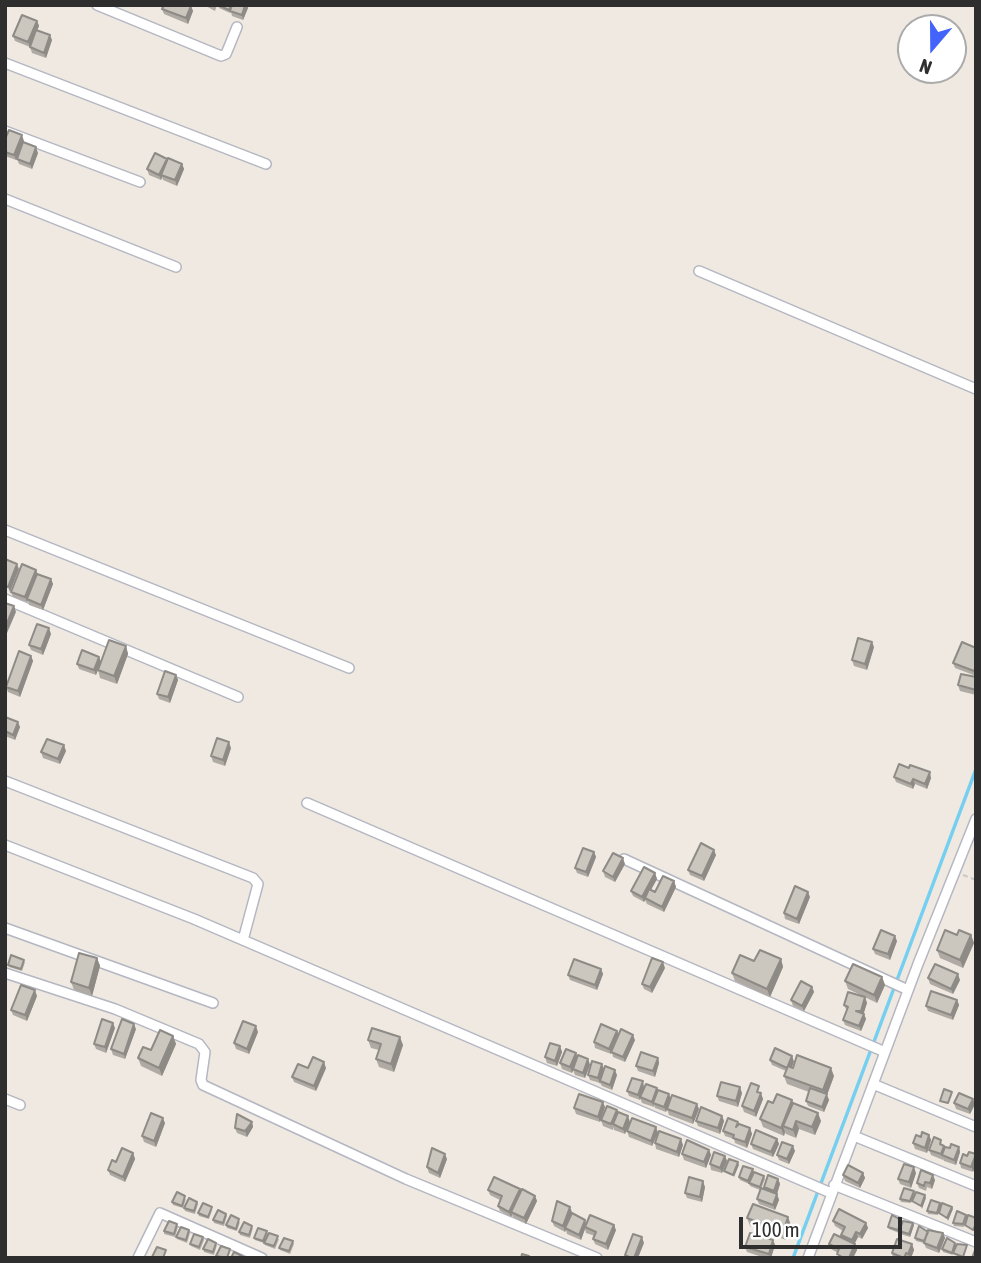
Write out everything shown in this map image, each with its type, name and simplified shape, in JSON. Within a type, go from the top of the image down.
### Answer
[{"type":"street","points":[[97,5],[221,56],[226,54],[237,27]]},
{"type":"street","points":[[5,63],[266,164]]},
{"type":"street","points":[[5,131],[140,181]]},
{"type":"street","points":[[5,199],[176,267]]},
{"type":"street","points":[[699,271],[976,389]]},
{"type":"street","points":[[5,530],[349,668]]},
{"type":"street","points":[[5,599],[238,697]]},
{"type":"street","points":[[5,781],[253,878],[258,884],[243,940]]},
{"type":"street","points":[[307,803],[882,1051]]},
{"type":"street","points":[[808,1258],[830,1189],[854,1136],[905,989],[976,819]]},
{"type":"street","points":[[5,845],[243,940],[808,1184],[830,1189],[976,1242]]},
{"type":"street","points":[[624,859],[905,989]]},
{"type":"street","points":[[5,928],[213,1003]]},
{"type":"street","points":[[5,973],[115,1009],[199,1044],[205,1052],[201,1080],[203,1085],[406,1180],[597,1258]]},
{"type":"street","points":[[873,1084],[976,1127]]},
{"type":"street","points":[[5,1099],[20,1105]]},
{"type":"street","points":[[854,1136],[976,1186]]},
{"type":"street","points":[[138,1258],[160,1213],[262,1258]]},
{"type":"path","points":[[955,872],[976,880]]},
{"type":"building","points":[[164,5],[191,6],[186,18],[162,9]]},
{"type":"building","points":[[218,5],[231,5],[229,10]]},
{"type":"building","points":[[232,5],[245,5],[242,15],[230,11]]},
{"type":"building","points":[[22,15],[37,21],[28,42],[13,36]]},
{"type":"building","points":[[36,30],[50,35],[44,53],[30,47]]},
{"type":"building","points":[[9,130],[22,135],[14,155],[5,152],[5,139]]},
{"type":"building","points":[[23,142],[36,147],[30,164],[17,159]]},
{"type":"building","points":[[155,153],[167,159],[159,175],[147,169]]},
{"type":"building","points":[[168,158],[182,164],[175,180],[161,175]]},
{"type":"building","points":[[5,559],[17,564],[8,587],[5,586]]},
{"type":"building","points":[[22,564],[36,570],[25,597],[11,592]]},
{"type":"building","points":[[37,574],[51,579],[41,605],[27,599]]},
{"type":"building","points":[[5,603],[14,606],[5,628]]},
{"type":"building","points":[[37,624],[49,628],[41,649],[29,645]]},
{"type":"building","points":[[858,638],[872,642],[865,664],[852,660]]},
{"type":"building","points":[[109,640],[126,646],[114,676],[98,670]]},
{"type":"building","points":[[962,642],[976,648],[974,671],[953,663]]},
{"type":"building","points":[[82,650],[99,657],[94,670],[77,664]]},
{"type":"building","points":[[19,651],[31,656],[18,691],[6,687]]},
{"type":"building","points":[[165,671],[176,675],[168,697],[157,694]]},
{"type":"building","points":[[961,674],[976,677],[976,690],[958,685]]},
{"type":"building","points":[[5,717],[18,722],[13,735],[5,731]]},
{"type":"building","points":[[217,738],[229,742],[223,760],[211,756]]},
{"type":"building","points":[[47,739],[64,745],[58,759],[41,752]]},
{"type":"building","points":[[899,764],[930,772],[925,784],[913,779],[911,784],[894,777]]},
{"type":"building","points":[[701,843],[714,850],[702,876],[688,870]]},
{"type":"building","points":[[583,848],[594,852],[586,872],[575,868]]},
{"type":"building","points":[[613,853],[623,858],[613,877],[603,871]]},
{"type":"building","points":[[644,867],[655,873],[642,897],[631,891]]},
{"type":"building","points":[[663,876],[674,881],[662,907],[645,898],[649,889],[655,892]]},
{"type":"building","points":[[795,886],[808,892],[797,919],[784,913]]},
{"type":"building","points":[[881,930],[895,936],[888,954],[873,949]]},
{"type":"building","points":[[945,930],[957,935],[959,930],[971,935],[960,960],[937,950]]},
{"type":"building","points":[[760,950],[781,959],[767,989],[732,973],[740,955],[754,961]]},
{"type":"building","points":[[79,953],[97,958],[89,988],[71,982]]},
{"type":"building","points":[[11,955],[24,960],[21,969],[8,965]]},
{"type":"building","points":[[652,958],[663,962],[650,987],[642,984]]},
{"type":"building","points":[[574,959],[601,969],[595,985],[568,975]]},
{"type":"building","points":[[853,964],[882,977],[874,995],[845,981]]},
{"type":"building","points":[[935,964],[958,974],[951,989],[928,978]]},
{"type":"building","points":[[801,981],[812,987],[802,1006],[791,1000]]},
{"type":"building","points":[[21,985],[35,990],[25,1015],[11,1010]]},
{"type":"building","points":[[931,991],[957,1000],[951,1015],[926,1006]]},
{"type":"building","points":[[848,992],[865,997],[861,1011],[856,1011],[864,1014],[859,1026],[843,1020],[848,1007],[844,1005]]},
{"type":"building","points":[[102,1019],[113,1023],[105,1047],[94,1044]]},
{"type":"building","points":[[122,1019],[134,1024],[124,1054],[111,1049]]},
{"type":"building","points":[[243,1021],[256,1026],[247,1049],[234,1043]]},
{"type":"building","points":[[601,1024],[617,1031],[609,1049],[594,1042]]},
{"type":"building","points":[[372,1028],[400,1037],[391,1064],[376,1059],[381,1044],[368,1040]]},
{"type":"building","points":[[621,1029],[633,1035],[623,1057],[611,1052]]},
{"type":"building","points":[[160,1030],[173,1036],[159,1068],[138,1058],[143,1047],[151,1050]]},
{"type":"building","points":[[550,1043],[560,1046],[555,1061],[545,1057]]},
{"type":"building","points":[[775,1048],[792,1056],[787,1068],[770,1060]]},
{"type":"building","points":[[566,1049],[576,1053],[570,1067],[560,1063]]},
{"type":"building","points":[[641,1052],[658,1058],[653,1071],[636,1066]]},
{"type":"building","points":[[578,1055],[588,1059],[583,1073],[573,1069]]},
{"type":"building","points":[[797,1055],[831,1068],[823,1090],[784,1076],[788,1066],[793,1068]]},
{"type":"building","points":[[313,1057],[324,1062],[314,1086],[292,1077],[298,1064],[308,1068]]},
{"type":"building","points":[[592,1061],[602,1064],[598,1078],[588,1075]]},
{"type":"building","points":[[605,1066],[615,1070],[610,1085],[600,1081]]},
{"type":"building","points":[[632,1078],[643,1081],[638,1095],[627,1091]]},
{"type":"building","points":[[721,1082],[740,1087],[736,1101],[717,1096]]},
{"type":"building","points":[[751,1083],[759,1086],[757,1092],[761,1093],[754,1111],[742,1106]]},
{"type":"building","points":[[646,1084],[657,1088],[652,1102],[640,1097]]},
{"type":"building","points":[[810,1088],[827,1094],[822,1107],[806,1101]]},
{"type":"building","points":[[944,1089],[952,1092],[948,1103],[940,1101]]},
{"type":"building","points":[[658,1090],[669,1094],[664,1107],[653,1103]]},
{"type":"building","points":[[959,1093],[973,1099],[968,1109],[954,1103]]},
{"type":"building","points":[[579,1094],[603,1102],[598,1117],[574,1108]]},
{"type":"building","points":[[777,1094],[792,1100],[781,1128],[760,1119],[768,1101],[773,1103]]},
{"type":"building","points":[[672,1095],[697,1104],[692,1118],[667,1109]]},
{"type":"building","points":[[793,1103],[818,1113],[812,1127],[796,1121],[793,1130],[783,1126]]},
{"type":"building","points":[[607,1106],[617,1110],[611,1124],[601,1120]]},
{"type":"building","points":[[701,1107],[722,1116],[718,1128],[696,1121]]},
{"type":"building","points":[[618,1112],[628,1116],[623,1129],[613,1124]]},
{"type":"building","points":[[151,1113],[163,1118],[154,1141],[142,1136]]},
{"type":"building","points":[[237,1114],[252,1122],[245,1131],[235,1128]]},
{"type":"building","points":[[632,1118],[656,1127],[651,1141],[627,1131]]},
{"type":"building","points":[[728,1118],[738,1122],[736,1127],[739,1124],[750,1128],[745,1142],[723,1131]]},
{"type":"building","points":[[756,1130],[777,1139],[771,1152],[751,1144]]},
{"type":"building","points":[[659,1131],[681,1139],[677,1152],[655,1143]]},
{"type":"building","points":[[922,1132],[929,1135],[925,1148],[913,1143],[916,1135],[921,1137]]},
{"type":"building","points":[[934,1137],[941,1140],[940,1144],[944,1146],[941,1154],[929,1150]]},
{"type":"building","points":[[687,1140],[709,1150],[704,1162],[682,1154]]},
{"type":"building","points":[[782,1142],[793,1146],[787,1159],[777,1155]]},
{"type":"building","points":[[951,1144],[959,1147],[954,1160],[942,1155],[945,1147],[950,1148]]},
{"type":"building","points":[[122,1148],[133,1153],[123,1177],[108,1170],[112,1160],[116,1162]]},
{"type":"building","points":[[432,1148],[445,1154],[438,1173],[427,1167]]},
{"type":"building","points":[[714,1152],[725,1156],[720,1168],[710,1164]]},
{"type":"building","points":[[969,1152],[976,1154],[971,1167],[960,1163],[963,1154],[967,1156]]},
{"type":"building","points":[[729,1159],[738,1162],[733,1175],[724,1171]]},
{"type":"building","points":[[904,1164],[914,1167],[909,1182],[898,1179]]},
{"type":"building","points":[[848,1165],[863,1173],[858,1183],[843,1175]]},
{"type":"building","points":[[743,1166],[753,1169],[748,1181],[739,1177]]},
{"type":"building","points":[[921,1170],[933,1175],[930,1183],[925,1182],[924,1186],[917,1183]]},
{"type":"building","points":[[754,1172],[764,1176],[760,1187],[749,1183]]},
{"type":"building","points":[[768,1175],[778,1179],[774,1191],[764,1187]]},
{"type":"building","points":[[494,1177],[520,1189],[509,1212],[498,1206],[502,1196],[488,1190]]},
{"type":"building","points":[[689,1177],[703,1181],[700,1197],[685,1193]]},
{"type":"building","points":[[761,1188],[777,1194],[773,1205],[757,1199]]},
{"type":"building","points":[[904,1188],[914,1191],[910,1201],[900,1199]]},
{"type":"building","points":[[522,1189],[535,1196],[524,1218],[511,1212]]},
{"type":"building","points":[[177,1192],[185,1196],[182,1206],[172,1202]]},
{"type":"building","points":[[916,1192],[925,1195],[921,1206],[912,1201]]},
{"type":"building","points":[[189,1198],[197,1202],[194,1211],[184,1208]]},
{"type":"building","points":[[931,1200],[940,1203],[937,1213],[927,1211]]},
{"type":"building","points":[[557,1201],[570,1207],[563,1226],[552,1221]]},
{"type":"building","points":[[203,1203],[212,1207],[208,1217],[198,1213]]},
{"type":"building","points":[[942,1203],[952,1207],[947,1218],[939,1213]]},
{"type":"building","points":[[753,1204],[788,1217],[783,1232],[747,1218]]},
{"type":"building","points":[[839,1209],[866,1223],[860,1234],[856,1232],[852,1240],[841,1235],[845,1227],[833,1221]]},
{"type":"building","points":[[218,1210],[226,1214],[223,1223],[213,1220]]},
{"type":"building","points":[[957,1211],[966,1215],[963,1224],[953,1223]]},
{"type":"building","points":[[572,1213],[585,1220],[579,1235],[565,1228]]},
{"type":"building","points":[[231,1215],[239,1219],[236,1229],[226,1225]]},
{"type":"building","points":[[590,1215],[614,1225],[606,1244],[593,1239],[596,1232],[585,1227]]},
{"type":"building","points":[[892,1215],[901,1220],[898,1230],[888,1227]]},
{"type":"building","points":[[968,1215],[976,1218],[973,1230],[965,1225]]},
{"type":"building","points":[[169,1221],[177,1224],[174,1234],[164,1231]]},
{"type":"building","points":[[903,1221],[913,1223],[909,1234],[899,1231]]},
{"type":"building","points":[[244,1222],[252,1226],[249,1235],[239,1232]]},
{"type":"building","points":[[919,1226],[928,1232],[924,1241],[915,1238]]},
{"type":"building","points":[[181,1227],[189,1230],[186,1240],[176,1237]]},
{"type":"building","points":[[258,1228],[267,1231],[263,1241],[254,1238]]},
{"type":"building","points":[[928,1230],[943,1233],[937,1248],[924,1243]]},
{"type":"building","points":[[269,1233],[278,1236],[274,1246],[264,1243]]},
{"type":"building","points":[[750,1233],[773,1240],[769,1254],[745,1247]]},
{"type":"building","points":[[194,1234],[203,1237],[199,1247],[190,1244]]},
{"type":"building","points":[[633,1234],[642,1237],[634,1258],[631,1258],[625,1255]]},
{"type":"building","points":[[834,1234],[855,1244],[849,1258],[837,1254],[839,1249],[829,1244]]},
{"type":"building","points":[[284,1238],[293,1241],[289,1251],[279,1248]]},
{"type":"building","points":[[947,1238],[955,1243],[952,1253],[942,1249]]},
{"type":"building","points":[[208,1239],[216,1243],[213,1252],[203,1249]]},
{"type":"building","points":[[897,1239],[912,1244],[904,1258],[892,1253]]},
{"type":"building","points":[[957,1244],[967,1245],[963,1257],[953,1253]]},
{"type":"building","points":[[221,1246],[230,1249],[227,1258],[216,1256]]},
{"type":"building","points":[[157,1247],[166,1250],[163,1258],[152,1257]]},
{"type":"building","points":[[234,1252],[242,1256],[241,1258],[231,1258]]},
{"type":"waterway","points":[[793,1258],[976,769]]}]
